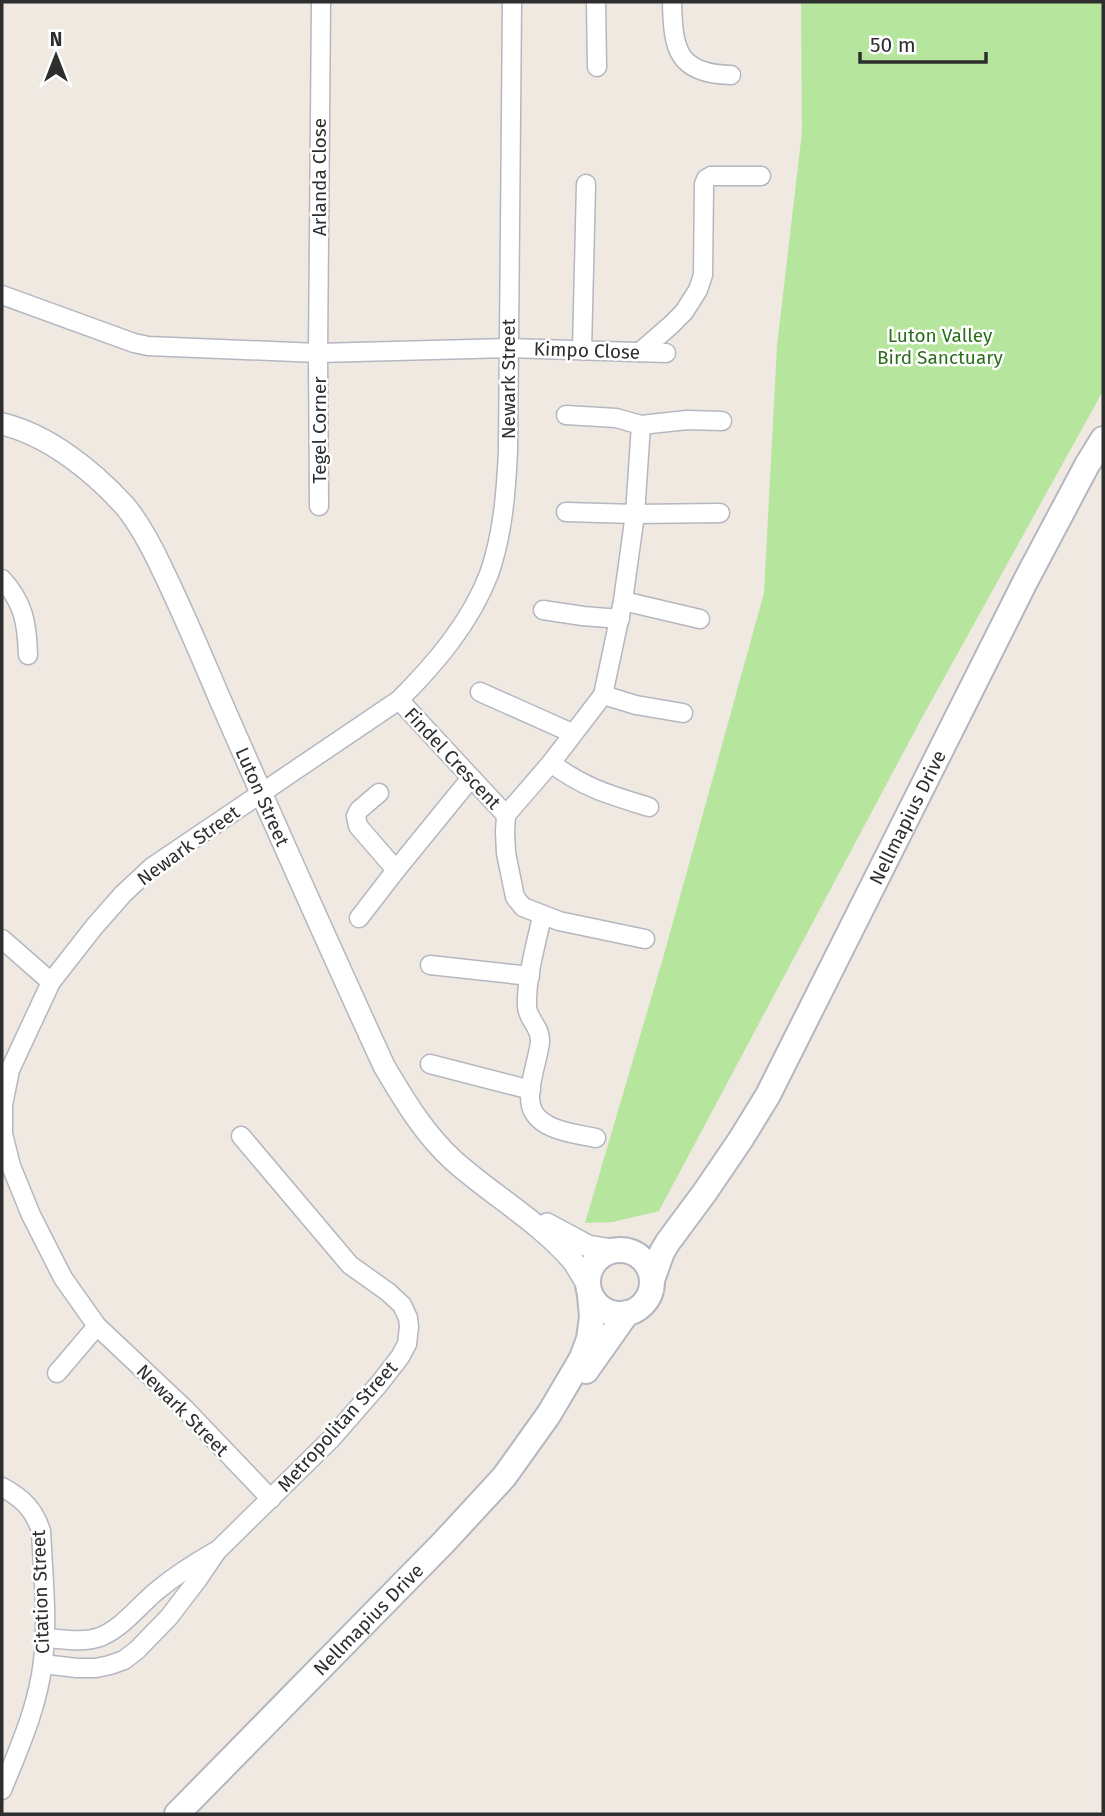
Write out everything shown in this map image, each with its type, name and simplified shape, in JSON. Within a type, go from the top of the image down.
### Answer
[{"type":"main road","name":"Nellmapius Drive","points":[[652,1280],[668,1242],[705,1192],[768,1095],[1025,582],[1103,439]]},
{"type":"main road","name":"Nellmapius Drive","points":[[618,1250],[651,1238],[705,1192]]},
{"type":"main road","points":[[618,1250],[634,1253],[643,1259],[652,1280],[651,1291],[638,1309],[616,1314],[605,1311],[596,1304],[589,1289],[588,1273],[601,1255],[618,1250]]},
{"type":"main road","name":"Nellmapius Drive","points":[[549,1414],[586,1349],[592,1317],[589,1289]]},
{"type":"main road","name":"Nellmapius Drive","points":[[177,1814],[444,1542],[504,1477],[627,1313]]},
{"type":"street","name":"Arlanda Close","points":[[318,353],[321,2]]},
{"type":"street","name":"Newark Street","points":[[271,1499],[185,1409],[97,1326],[63,1278],[31,1215],[11,1166],[3,1134],[3,1105],[10,1070],[51,982],[123,894],[152,867],[399,701],[457,634],[489,574],[506,498],[508,451],[512,2]]},
{"type":"street","points":[[596,2],[597,67]]},
{"type":"street","points":[[672,2],[676,45],[689,64],[708,74],[731,75]]},
{"type":"street","points":[[640,352],[684,312],[698,290],[703,275],[706,179],[761,176]]},
{"type":"street","points":[[582,350],[586,184]]},
{"type":"street","points":[[2,296],[148,346],[318,353],[509,348]]},
{"type":"street","name":"Kimpo Close","points":[[509,348],[666,353]]},
{"type":"street","name":"Tegel Corner","points":[[318,353],[319,506]]},
{"type":"street","points":[[566,415],[616,418],[641,425],[687,420],[722,421]]},
{"type":"street","name":"Luton Street","points":[[2,424],[51,444],[87,470],[124,505],[140,527],[173,590],[384,1066],[403,1099],[452,1159],[555,1243],[574,1263],[589,1289]]},
{"type":"street","points":[[641,425],[635,514],[622,610],[603,695],[551,763],[506,815],[506,853],[515,897],[523,907],[542,916],[645,939]]},
{"type":"street","points":[[566,512],[720,513]]},
{"type":"street","points":[[2,579],[12,590],[23,611],[29,655]]},
{"type":"street","points":[[543,610],[583,617],[622,610],[700,619]]},
{"type":"street","points":[[480,692],[572,733]]},
{"type":"street","points":[[603,695],[636,705],[683,713]]},
{"type":"street","name":"Findel Crescent","points":[[399,701],[506,815]]},
{"type":"street","points":[[551,763],[570,778],[590,788],[649,807]]},
{"type":"street","points":[[359,918],[471,778]]},
{"type":"street","points":[[379,793],[359,810],[356,822],[396,870]]},
{"type":"street","points":[[542,916],[530,975],[527,1010],[537,1028],[540,1041],[530,1101],[533,1112],[545,1124],[596,1138]]},
{"type":"street","points":[[2,940],[51,982]]},
{"type":"street","points":[[429,965],[530,975]]},
{"type":"street","points":[[430,1064],[531,1090]]},
{"type":"street","name":"Metropolitan Street","points":[[43,1664],[96,1668],[124,1660],[137,1650],[169,1617],[217,1551],[331,1439],[379,1384],[400,1357],[407,1343],[410,1327],[402,1305],[350,1265],[241,1136]]},
{"type":"street","name":"Luton Street","points":[[500,1197],[588,1245],[618,1250]]},
{"type":"street","points":[[57,1373],[97,1326]]},
{"type":"street","name":"Citation Street","points":[[2,1487],[25,1502],[37,1517],[41,1531],[46,1638],[43,1664],[28,1727],[2,1790]]},
{"type":"street","name":"Metropolitan Street","points":[[46,1638],[85,1640],[98,1638],[112,1631],[159,1589],[217,1551]]},
{"type":"green space","name":"Luton Valley Bird Sanctuary","points":[[801,2],[1103,2],[1103,391],[918,725],[659,1211],[613,1222],[585,1223],[663,958],[764,593],[777,346],[802,132]]}]
